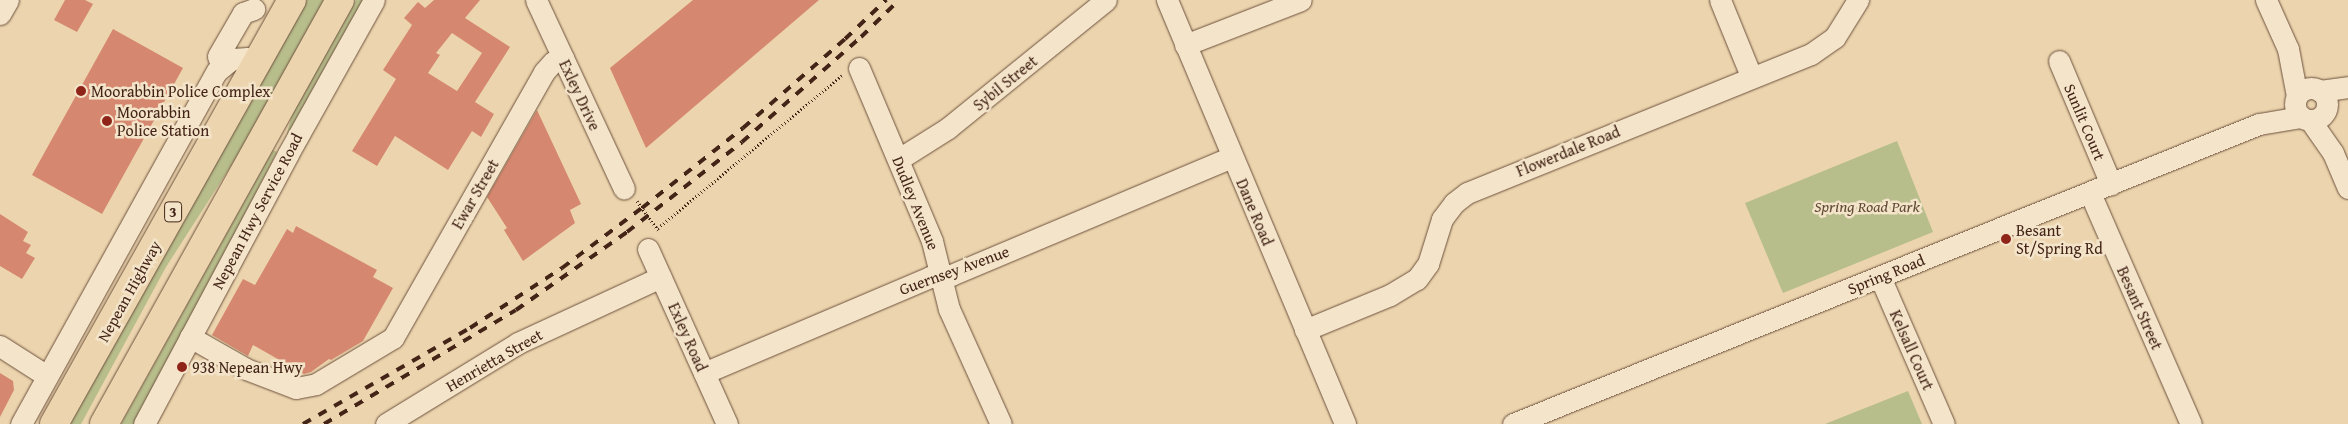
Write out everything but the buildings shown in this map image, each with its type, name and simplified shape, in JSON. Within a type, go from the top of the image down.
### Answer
[{"type":"highway","name":"Nepean Highway","points":[[54,424],[292,0]]},
{"type":"highway","points":[[104,424],[340,0]]},
{"type":"street","points":[[0,14],[8,0]]},
{"type":"street","name":"Nepean Hwy Service Road","points":[[144,424],[288,154],[374,0]]},
{"type":"street","name":"Exley Drive","points":[[536,0],[624,189]]},
{"type":"street","name":"Sybil Street","points":[[899,159],[962,118],[1106,0]]},
{"type":"street","name":"Dane Road","points":[[1166,0],[1345,424]]},
{"type":"street","points":[[1185,45],[1300,0]]},
{"type":"street","points":[[1720,0],[1751,76]]},
{"type":"street","name":"Flowerdale Road","points":[[1306,330],[1396,292],[1417,279],[1428,264],[1442,219],[1454,202],[1467,193],[1751,76],[1811,54],[1829,43],[1840,30],[1858,0]]},
{"type":"street","points":[[2266,0],[2348,188]]},
{"type":"street","points":[[21,424],[221,65],[232,59],[264,51],[254,4]]},
{"type":"street","points":[[221,65],[218,56],[243,13],[254,4]]},
{"type":"street","name":"Ewar Street","points":[[190,337],[246,369],[296,388],[316,384],[393,338],[544,72],[553,62],[563,58]]},
{"type":"street","name":"Sunlit Court","points":[[2059,60],[2111,184]]},
{"type":"street","name":"Dudley Avenue","points":[[859,68],[932,241],[949,308],[1001,424]]},
{"type":"street","name":"Spring Road","points":[[2311,104],[2348,87]]},
{"type":"street","name":"Spring Road","points":[[1513,424],[2259,124],[2348,92]]},
{"type":"street","points":[[272,121],[288,154]]},
{"type":"street","name":"Guernsey Avenue","points":[[704,373],[930,277],[951,275],[1232,157]]},
{"type":"street","name":"Besant Street","points":[[2090,193],[2190,424]]},
{"type":"street","name":"Exley Road","points":[[648,249],[727,424]]},
{"type":"street","name":"Henrietta Street","points":[[386,424],[518,342],[661,277]]},
{"type":"street","name":"Kelsall Court","points":[[1880,277],[1944,424]]},
{"type":"street","points":[[0,346],[47,376]]},
{"type":"path","points":[[658,228],[837,77],[859,68]]},
{"type":"path","points":[[624,189],[628,190],[658,228],[659,233],[648,249]]},
{"type":"green space","points":[[307,0],[325,0],[245,144],[166,267],[81,424],[69,424]]},
{"type":"green space","points":[[356,0],[365,0],[291,135],[287,133],[292,115]]},
{"type":"green space","name":"Spring Road Park","points":[[1897,141],[1933,232],[1783,293],[1745,203]]},
{"type":"green space","points":[[273,150],[277,152],[137,424],[121,424]]},
{"type":"green space","points":[[1908,391],[1922,424],[1825,424]]},
{"type":"railway","points":[[303,424],[470,328],[562,268],[743,128],[845,39],[886,0]]},
{"type":"railway","points":[[324,424],[516,310],[627,232],[742,142],[861,37],[899,0]]},
{"type":"place","name":"Moorabbin Police Complex","points":[[81,91]]},
{"type":"place","name":"Moorabbin Police Station","points":[[107,121]]},
{"type":"place","name":"Besant St/Spring Rd","points":[[2006,239]]},
{"type":"place","name":"938 Nepean Hwy","points":[[182,367]]}]
